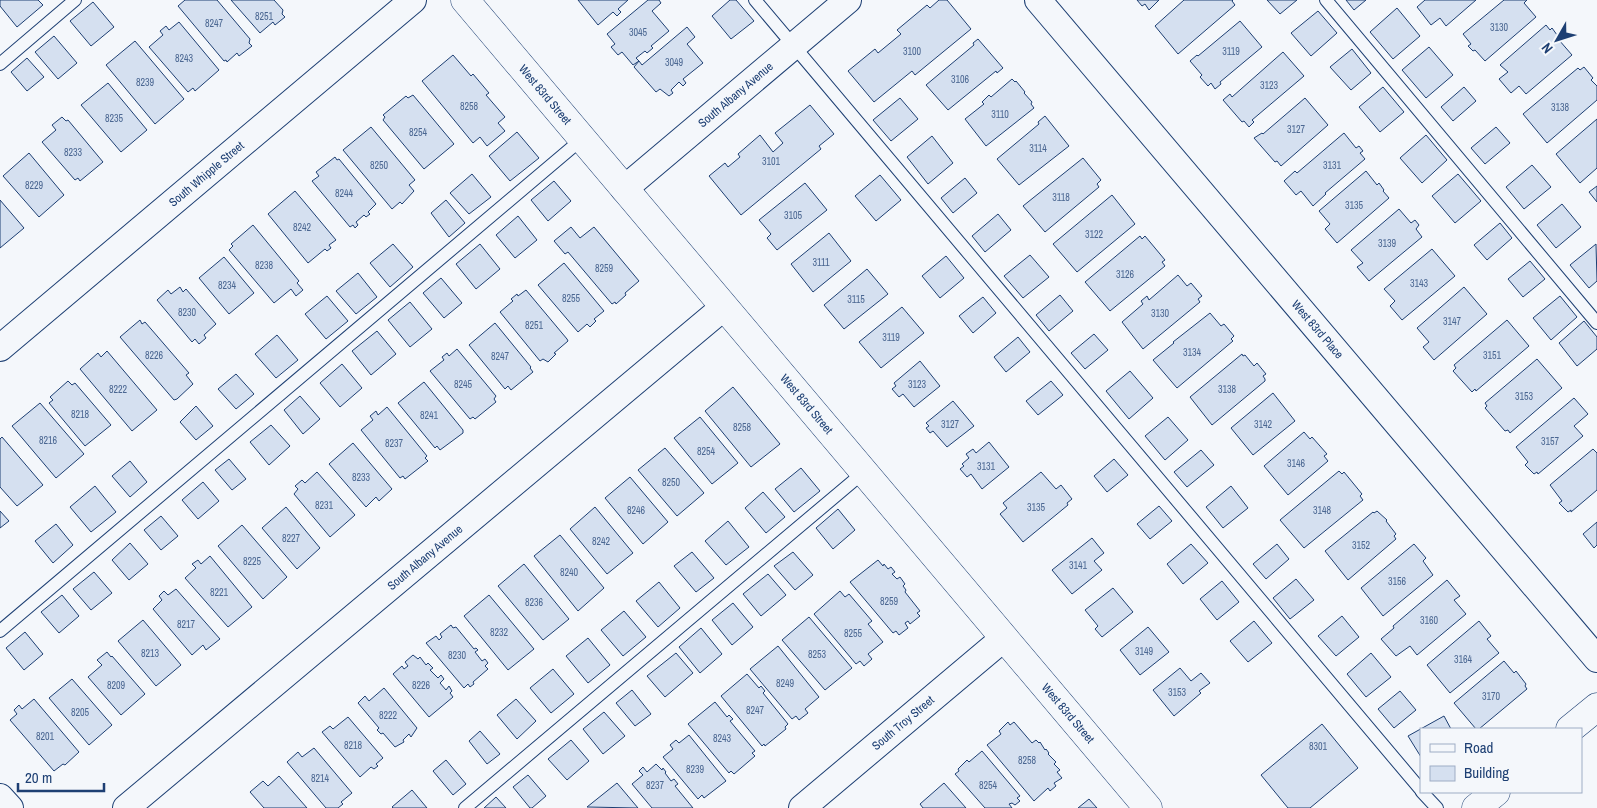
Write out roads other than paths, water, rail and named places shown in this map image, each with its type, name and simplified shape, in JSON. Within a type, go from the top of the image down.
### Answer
[{"type":"street","name":"South Whipple Street","points":[[0,348],[413,0]]},
{"type":"street","name":"West 83rd Street","points":[[464,0],[1145,807]]},
{"type":"street","name":"South Albany Avenue","points":[[624,189],[848,0]]},
{"type":"street","name":"West 83rd Place","points":[[1038,0],[1597,659]]},
{"type":"street","name":"South Albany Avenue","points":[[126,808],[724,307]]},
{"type":"street","name":"South Troy Street","points":[[802,808],[1004,638]]},
{"type":"street","points":[[1571,728],[1597,707]]},
{"type":"street","points":[[1476,808],[1495,793]]},
{"type":"street","points":[[0,796],[10,808]]},
{"type":"lane","points":[[0,64],[75,0]]},
{"type":"lane","points":[[755,0],[1420,789]]},
{"type":"lane","points":[[1326,0],[1597,323]]},
{"type":"lane","points":[[0,631],[582,140]]},
{"type":"lane","points":[[466,808],[864,472]]},
{"type":"lane","points":[[1424,793],[1436,808]]}]
